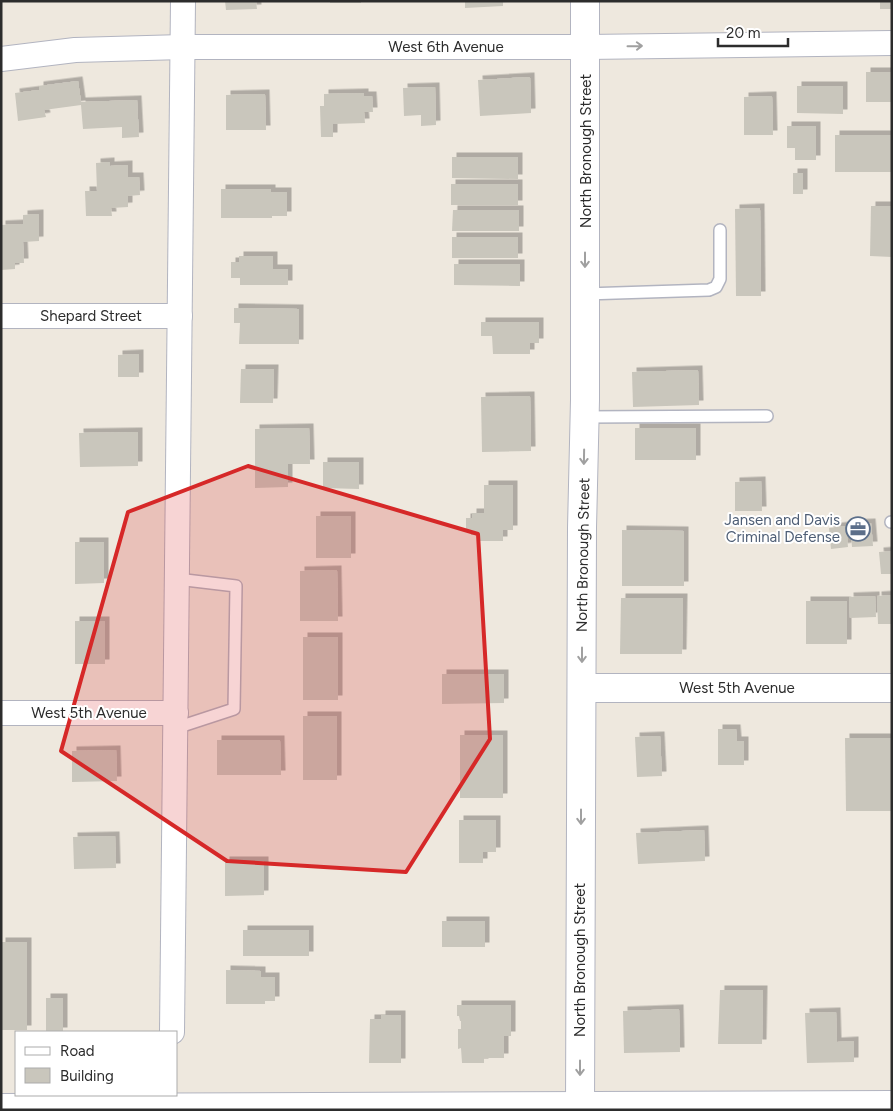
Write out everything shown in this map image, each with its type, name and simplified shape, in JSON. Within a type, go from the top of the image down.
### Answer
[{"type":"street","points":[[172,1031],[183,1]]},
{"type":"street","name":"North Bronough Street","points":[[580,1108],[582,528],[585,417],[585,1]]},
{"type":"street","name":"West 6th Avenue","points":[[1,59],[75,50],[183,47],[586,47],[892,43]]},
{"type":"street","name":"Shepard Street","points":[[1,316],[180,316]]},
{"type":"street","name":"West 5th Avenue","points":[[582,688],[892,688]]},
{"type":"street","name":"West 5th Avenue","points":[[1,714],[176,721]]},
{"type":"street","points":[[1,1108],[172,1101],[580,1108],[892,1105]]},
{"type":"lane","points":[[585,294],[709,290],[716,287],[720,279],[720,230]]},
{"type":"lane","points":[[585,417],[767,416]]},
{"type":"lane","points":[[176,721],[234,709],[236,586],[177,579]]},
{"type":"highlighted area","points":[[248,466],[478,534],[490,739],[406,872],[227,861],[61,751],[128,512]]},
{"type":"building","points":[[225,1],[256,1],[257,9],[226,10]]},
{"type":"building","points":[[330,1],[361,1],[361,3],[330,3]]},
{"type":"building","points":[[465,1],[503,1],[503,6],[465,8]]},
{"type":"building","points":[[880,1],[892,1],[892,9],[880,9]]},
{"type":"building","points":[[866,72],[892,72],[892,102],[866,102]]},
{"type":"building","points":[[530,77],[531,113],[480,116],[478,80]]},
{"type":"building","points":[[78,81],[81,102],[137,100],[139,137],[122,138],[122,127],[83,129],[81,105],[44,110],[46,117],[18,121],[15,93],[39,90],[39,86]]},
{"type":"building","points":[[797,86],[843,86],[843,114],[797,113]]},
{"type":"building","points":[[435,87],[436,125],[421,126],[421,115],[404,116],[403,88]]},
{"type":"building","points":[[364,93],[364,96],[372,96],[373,112],[364,112],[365,123],[333,124],[333,137],[321,137],[320,106],[324,106],[324,94]]},
{"type":"building","points":[[265,94],[266,130],[226,130],[226,95]]},
{"type":"building","points":[[772,96],[773,135],[744,135],[744,97]]},
{"type":"building","points":[[787,126],[816,126],[816,160],[795,160],[795,148],[787,148]]},
{"type":"building","points":[[835,135],[892,135],[892,172],[835,172]]},
{"type":"building","points":[[452,157],[518,157],[518,179],[452,178]]},
{"type":"building","points":[[110,162],[110,166],[128,165],[128,177],[139,177],[140,195],[128,196],[128,207],[111,208],[112,216],[86,216],[85,191],[97,191],[96,163]]},
{"type":"building","points":[[793,173],[803,173],[803,194],[793,194]]},
{"type":"building","points":[[451,184],[518,184],[518,205],[451,205]]},
{"type":"building","points":[[221,189],[271,189],[271,192],[287,192],[287,216],[272,216],[272,218],[221,218]]},
{"type":"building","points":[[871,206],[892,206],[892,257],[870,256]]},
{"type":"building","points":[[760,208],[761,296],[736,296],[735,209]]},
{"type":"building","points":[[453,210],[519,210],[519,231],[452,231]]},
{"type":"building","points":[[39,214],[39,241],[23,242],[24,263],[15,263],[15,269],[1,270],[1,225],[23,224],[23,215]]},
{"type":"building","points":[[452,237],[518,237],[518,258],[452,258]]},
{"type":"building","points":[[239,256],[273,256],[273,269],[288,269],[288,285],[240,285],[240,278],[231,278],[231,262],[239,262]]},
{"type":"building","points":[[454,264],[520,264],[520,286],[454,285]]},
{"type":"building","points":[[234,308],[299,309],[299,344],[239,344],[240,323],[234,323]]},
{"type":"building","points":[[481,322],[539,322],[539,343],[530,343],[530,354],[493,354],[492,336],[481,336]]},
{"type":"building","points":[[139,354],[139,377],[118,377],[118,355]]},
{"type":"building","points":[[241,369],[274,369],[273,403],[240,403]]},
{"type":"building","points":[[698,370],[699,405],[633,407],[632,372]]},
{"type":"building","points":[[530,396],[531,451],[482,452],[481,397]]},
{"type":"building","points":[[309,428],[310,464],[288,464],[288,487],[255,488],[255,429]]},
{"type":"building","points":[[635,428],[696,428],[696,460],[635,460]]},
{"type":"building","points":[[138,432],[138,466],[80,467],[79,433]]},
{"type":"building","points":[[323,462],[359,462],[359,489],[323,488]]},
{"type":"building","points":[[761,481],[762,511],[735,511],[735,482]]},
{"type":"building","points":[[484,485],[513,485],[513,530],[503,530],[503,541],[480,541],[480,535],[471,535],[471,530],[466,530],[466,518],[472,518],[472,513],[484,513]]},
{"type":"building","points":[[316,516],[351,516],[351,558],[316,558]]},
{"type":"building","points":[[871,523],[873,546],[852,547],[850,524]]},
{"type":"building","points":[[846,526],[848,547],[831,549],[829,528]]},
{"type":"building","points":[[622,530],[684,531],[684,586],[622,586]]},
{"type":"building","points":[[75,542],[104,542],[104,583],[75,584]]},
{"type":"building","points":[[892,551],[892,574],[881,574],[879,552]]},
{"type":"building","points":[[337,570],[338,621],[300,621],[300,571]]},
{"type":"building","points":[[892,595],[892,624],[878,624],[877,596]]},
{"type":"building","points":[[875,596],[876,617],[850,618],[849,597]]},
{"type":"building","points":[[621,598],[683,598],[682,654],[620,654]]},
{"type":"building","points":[[806,601],[847,601],[847,644],[806,644]]},
{"type":"building","points":[[75,621],[105,621],[105,664],[75,664]]},
{"type":"building","points":[[303,637],[338,637],[338,700],[303,700]]},
{"type":"building","points":[[442,674],[504,674],[504,703],[442,704]]},
{"type":"building","points":[[303,716],[337,716],[337,780],[303,780]]},
{"type":"building","points":[[718,729],[736,729],[737,741],[744,741],[744,765],[718,765]]},
{"type":"building","points":[[460,735],[503,735],[503,798],[460,798]]},
{"type":"building","points":[[660,736],[662,776],[637,777],[635,737]]},
{"type":"building","points":[[845,738],[891,738],[891,811],[846,811]]},
{"type":"building","points":[[217,740],[280,740],[281,775],[217,775]]},
{"type":"building","points":[[116,750],[117,781],[72,782],[72,751]]},
{"type":"building","points":[[459,820],[496,820],[496,852],[483,852],[483,863],[459,863]]},
{"type":"building","points":[[704,830],[705,861],[638,864],[636,833]]},
{"type":"building","points":[[115,836],[116,868],[74,869],[73,837]]},
{"type":"building","points":[[225,861],[264,861],[264,895],[225,896]]},
{"type":"building","points":[[442,921],[485,921],[485,947],[442,947]]},
{"type":"building","points":[[243,930],[309,930],[309,956],[243,956]]},
{"type":"building","points":[[1,942],[27,942],[27,1030],[1,1030]]},
{"type":"building","points":[[226,970],[261,971],[261,977],[275,977],[275,1001],[265,1001],[265,1004],[226,1004]]},
{"type":"building","points":[[720,990],[763,990],[762,1044],[718,1044]]},
{"type":"building","points":[[46,998],[63,998],[63,1031],[46,1031]]},
{"type":"building","points":[[457,1005],[511,1005],[511,1036],[504,1036],[504,1058],[484,1058],[484,1063],[462,1063],[461,1048],[458,1049],[458,1029],[461,1029],[461,1021],[459,1016],[457,1016]]},
{"type":"building","points":[[679,1009],[680,1052],[624,1053],[623,1011]]},
{"type":"building","points":[[836,1012],[837,1042],[854,1041],[854,1062],[807,1063],[805,1013]]},
{"type":"building","points":[[381,1015],[401,1015],[401,1063],[369,1063],[370,1019],[381,1019]]},
{"type":"place","name":"Jansen and Davis Criminal Defense","points":[[858,529]]}]
